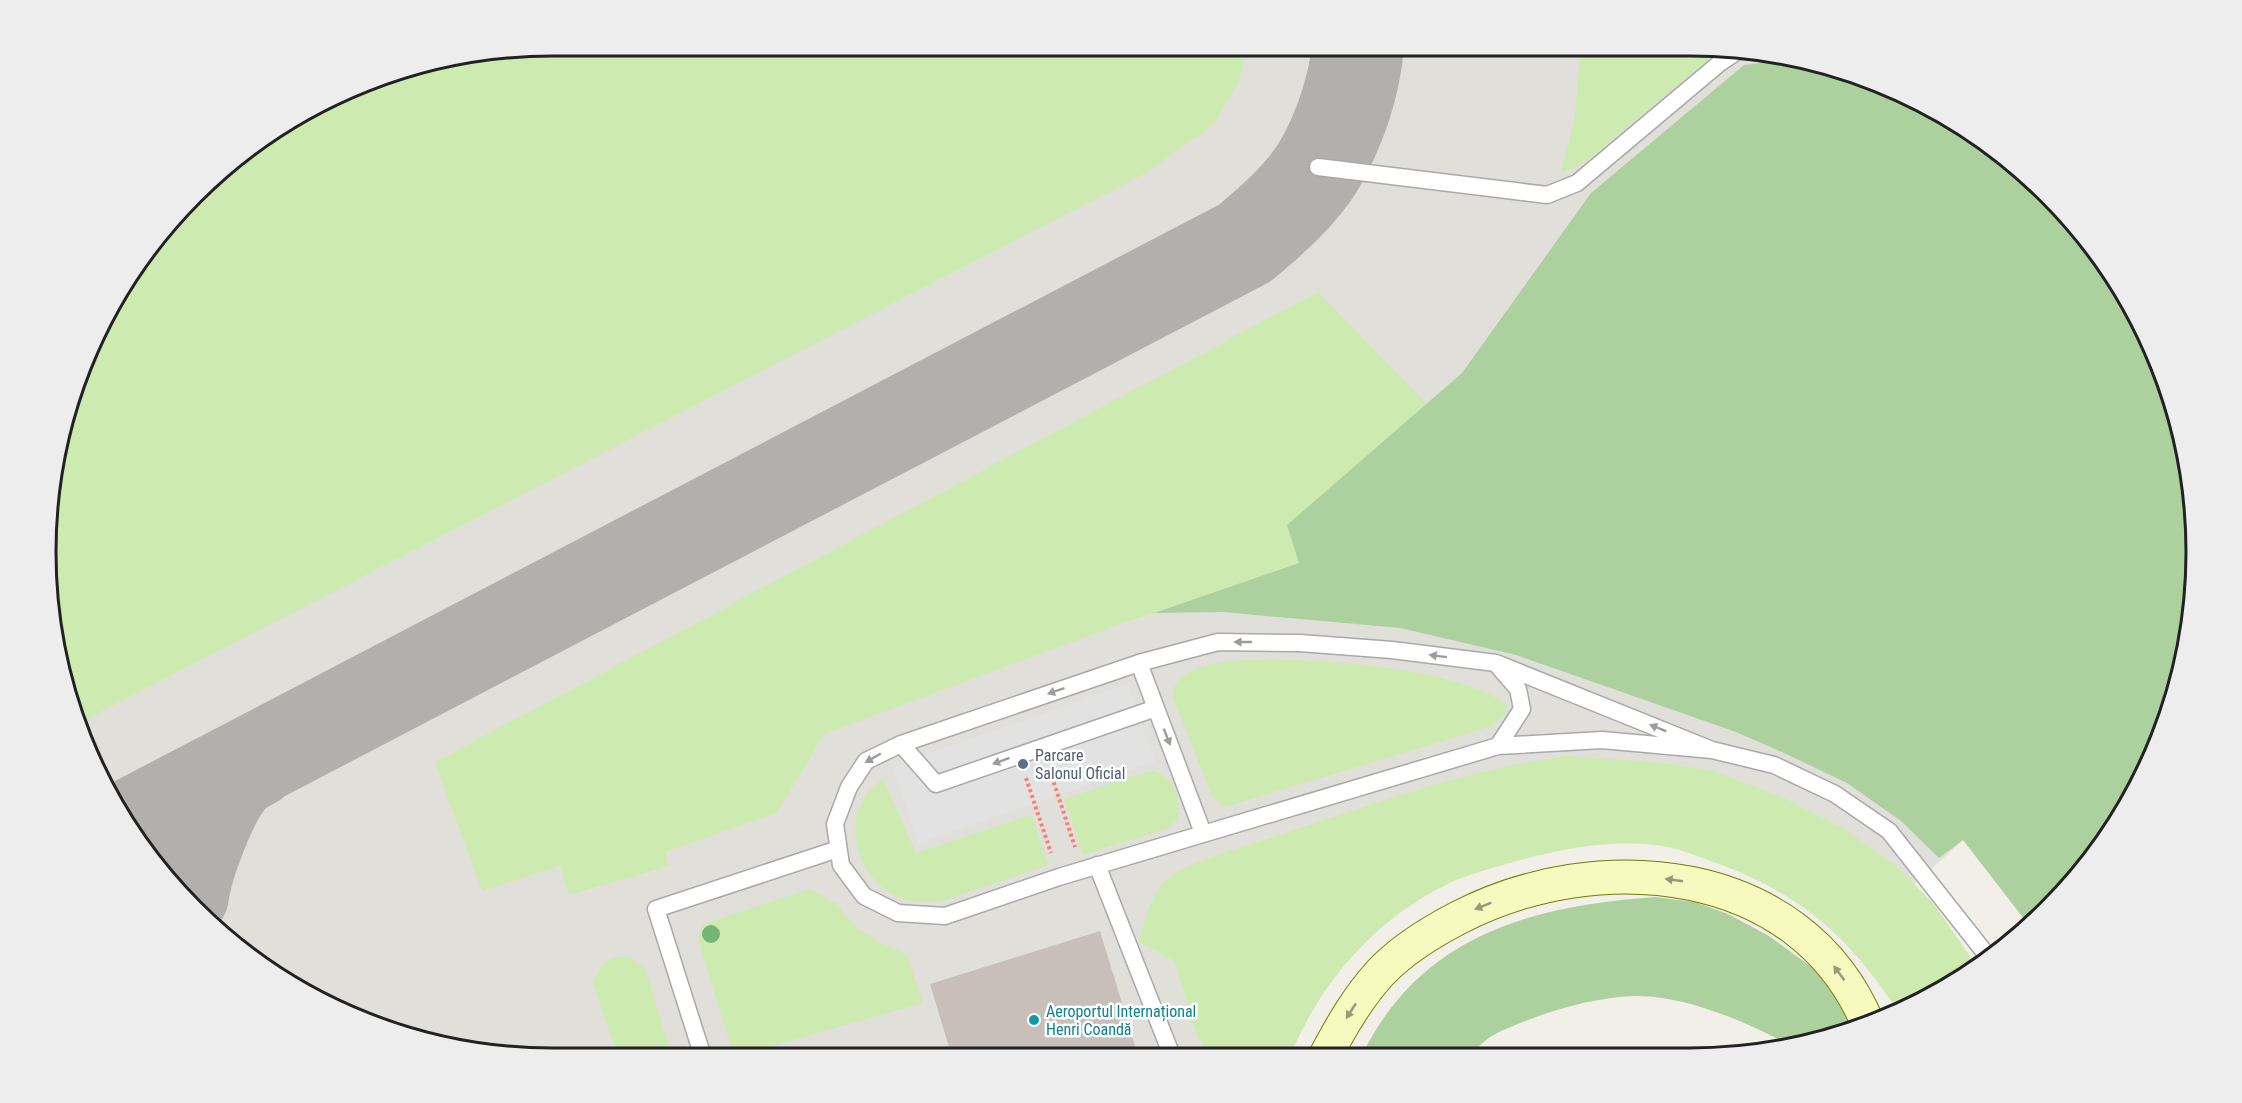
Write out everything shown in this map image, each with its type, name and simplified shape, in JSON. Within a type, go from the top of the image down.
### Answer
[{"type":"street","points":[[1330,1048],[1351,1010],[1382,972],[1439,927],[1517,892],[1581,879],[1610,876],[1647,876],[1683,881],[1731,894],[1762,909],[1794,929],[1820,950],[1841,974],[1864,1016]]},
{"type":"lane","points":[[1318,167],[1547,195],[1577,183],[1728,57]]},
{"type":"lane","points":[[1712,750],[1602,740],[1498,746],[1059,877],[945,916],[898,913],[864,896],[841,865],[834,824],[849,787],[866,761],[901,744],[1139,663],[1218,642],[1300,643],[1392,650],[1496,663],[1712,750],[1774,765],[1835,794],[1889,831],[1984,951]]},
{"type":"lane","points":[[1139,663],[1203,833]]},
{"type":"lane","points":[[1496,663],[1518,689],[1522,710],[1498,746]]},
{"type":"lane","points":[[901,744],[936,784],[1156,708]]},
{"type":"lane","points":[[700,1048],[656,909],[838,849]]},
{"type":"lane","points":[[1089,868],[1168,1048]]},
{"type":"path","points":[[1042,747],[1089,868]]},
{"type":"path","points":[[1018,755],[1059,877]]},
{"type":"shaded area","points":[[552,56],[1723,57],[1787,65],[1850,82],[1910,107],[1966,139],[2018,179],[2041,201],[2063,224],[2103,276],[2135,332],[2149,362],[2170,423],[2177,455],[2185,519],[2186,552],[2182,616],[2177,648],[2170,680],[2149,741],[2120,800],[2103,827],[2063,879],[2024,919],[1963,840],[1867,928],[1740,830],[1493,817],[1221,1048],[552,1048],[487,1043],[423,1031],[362,1010],[332,996],[303,981],[250,945],[224,924],[179,879],[139,827],[122,800],[93,741],[82,711],[72,680],[60,616],[56,552],[57,519],[65,455],[72,423],[93,362],[107,332],[139,276],[179,224],[224,179],[276,139],[303,122],[362,93],[423,72],[487,60]]},
{"type":"shaded area","name":"Parcare Salonul Oficial","points":[[1128,684],[1155,762],[919,843],[892,766]]},
{"type":"green space","points":[[1245,56],[1239,81],[1214,124],[1144,174],[85,720],[72,680],[65,648],[57,584],[56,552],[57,519],[65,455],[72,423],[93,362],[107,332],[139,276],[179,224],[224,179],[250,158],[303,122],[332,107],[362,93],[423,72],[487,60],[519,57]]},
{"type":"green space","points":[[1580,56],[1712,57],[1590,158],[1575,168],[1561,172],[1574,122]]},
{"type":"green space","points":[[1768,62],[1787,65],[1819,72],[1880,93],[1939,122],[1992,158],[2018,179],[2063,224],[2103,276],[2135,332],[2160,392],[2177,455],[2185,519],[2185,584],[2177,648],[2170,680],[2149,741],[2120,800],[2103,827],[2063,879],[2024,919],[1963,840],[1939,858],[1901,821],[1847,783],[1736,732],[1516,655],[1400,628],[1223,612],[1154,613],[1299,563],[1287,525],[1462,373],[1591,193],[1744,65]]},
{"type":"green space","points":[[1318,292],[1427,404],[1288,525],[1299,563],[1118,625],[824,734],[777,813],[665,852],[669,866],[569,895],[560,866],[482,891],[435,762]]},
{"type":"green space","points":[[1272,659],[1361,665],[1427,675],[1458,682],[1485,692],[1507,705],[1504,716],[1489,727],[1225,807],[1213,798],[1173,698],[1176,685],[1184,675],[1211,664]]},
{"type":"green space","points":[[1567,756],[1665,763],[1714,771],[1784,798],[1843,828],[1895,865],[1933,903],[1972,959],[1938,981],[1893,1004],[1841,939],[1820,920],[1774,889],[1747,875],[1670,848],[1638,844],[1589,846],[1540,855],[1467,876],[1431,893],[1405,909],[1358,950],[1337,974],[1319,1000],[1294,1048],[1205,1048],[1198,1038],[1174,961],[1139,942],[1148,909],[1155,894],[1166,880],[1188,867],[1235,849],[1420,789],[1530,762]]},
{"type":"green space","points":[[1155,771],[1168,780],[1175,791],[1178,804],[1177,820],[1166,829],[1083,855],[1064,799]]},
{"type":"green space","points":[[883,779],[916,853],[1032,815],[1048,865],[942,901],[914,901],[890,893],[868,871],[860,856],[855,826],[859,810],[868,793]]},
{"type":"green space","points":[[810,889],[837,904],[855,926],[875,940],[907,955],[923,1003],[766,1048],[731,1048],[698,939],[703,924]]},
{"type":"green space","points":[[1655,897],[1695,902],[1728,914],[1769,936],[1817,971],[1853,1020],[1819,1031],[1778,1039],[1714,1011],[1672,1000],[1633,996],[1599,1000],[1546,1013],[1497,1033],[1476,1048],[1366,1048],[1386,1014],[1415,981],[1448,955],[1484,934],[1523,919],[1609,901]]},
{"type":"green space","points":[[615,957],[630,957],[645,969],[670,1048],[615,1048],[593,983],[601,966]]},
{"type":"building","name":"Aeroportul Internațional Henri Coandă","points":[[1100,931],[1136,1048],[949,1048],[930,984]]},
{"type":"taxiway","points":[[136,822],[1245,243],[1294,198],[1318,167],[1333,139],[1345,108],[1357,56]]},
{"type":"taxiway","points":[[185,885],[208,817],[223,788],[233,775],[254,762]]},
{"type":"place","name":"Parcare Salonul Oficial","points":[[1023,764]]},
{"type":"place","name":"Aeroportul Internațional Henri Coandă","points":[[1034,1020]]}]
